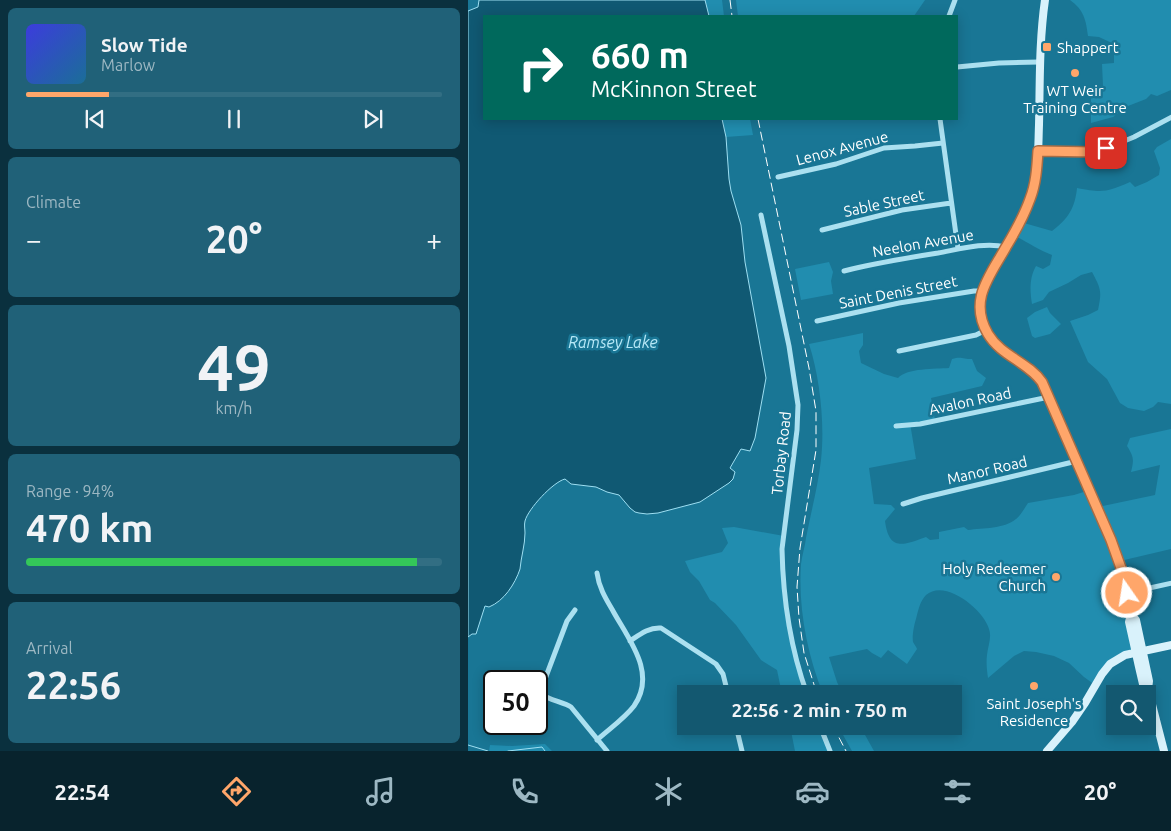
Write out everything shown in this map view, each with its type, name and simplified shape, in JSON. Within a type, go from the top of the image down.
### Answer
[{"type":"main road","points":[[1045,0],[1039,62],[1036,180],[1024,214],[985,283],[980,309],[983,323],[990,337],[1000,348],[1039,377],[1042,382],[1117,555],[1127,593],[1131,614],[1130,622],[1140,652],[1143,684],[1148,689],[1164,751]]},
{"type":"main road","points":[[1047,751],[1072,722],[1110,664],[1125,655],[1172,645]]},
{"type":"street","points":[[949,15],[955,0]]},
{"type":"street","points":[[958,67],[992,63],[1039,62]]},
{"type":"street","points":[[1038,151],[1100,151],[1134,137],[1172,117]]},
{"type":"street","points":[[940,120],[958,249]]},
{"type":"street","name":"Lenox Avenue","points":[[778,177],[836,164],[884,148],[943,143]]},
{"type":"street","name":"Sable Street","points":[[822,230],[902,210],[951,203]]},
{"type":"street","name":"Torbay Road","points":[[761,215],[790,346],[797,399],[798,430],[782,549],[786,608],[796,660],[803,685]]},
{"type":"street","name":"Neelon Avenue","points":[[844,271],[958,249],[986,246],[1006,247]]},
{"type":"street","name":"Saint Denis Street","points":[[817,321],[899,303],[983,291]]},
{"type":"street","points":[[899,351],[976,334],[986,330]]},
{"type":"street","name":"Avalon Road","points":[[896,426],[920,424],[1049,397]]},
{"type":"street","name":"Manor Road","points":[[903,504],[1077,461]]},
{"type":"street","points":[[597,573],[600,588],[638,655],[643,682],[637,702],[630,711],[597,740]]},
{"type":"street","points":[[1127,593],[1172,584]]},
{"type":"street","points":[[575,610],[566,621],[541,690],[543,695],[571,707],[607,751]]},
{"type":"street","points":[[630,641],[650,629],[660,628],[716,664],[723,674],[726,685]]},
{"type":"street","points":[[738,735],[742,751]]},
{"type":"street","points":[[824,735],[830,751]]},
{"type":"shaded area","points":[[705,0],[722,0],[724,15],[709,15]]},
{"type":"shaded area","points":[[736,0],[925,0],[915,15],[738,15]]},
{"type":"shaded area","points":[[1070,0],[1171,0],[1171,90],[1157,96],[1151,94],[1146,99],[1128,106],[1113,117],[1091,123],[1092,90],[1101,89],[1103,86],[1102,64],[1114,63],[1114,44],[1099,37],[1088,36],[1084,16]]},
{"type":"shaded area","points":[[722,120],[750,120],[753,135],[726,137]]},
{"type":"shaded area","points":[[1171,139],[1171,404],[1158,402],[1153,407],[1144,411],[1128,408],[1120,403],[1107,379],[1088,362],[1070,321],[1098,310],[1100,290],[1092,272],[1081,275],[1049,292],[1043,300],[1032,304],[1032,275],[1036,266],[1043,269],[1050,265],[1052,255],[1017,237],[1024,223],[1052,231],[1058,227],[1070,212],[1077,188],[1105,191],[1130,182],[1135,187],[1159,175],[1160,168],[1154,151],[1157,147]]},
{"type":"shaded area","points":[[829,262],[833,272],[831,281],[833,294],[801,300],[795,269]]},
{"type":"shaded area","points":[[1047,307],[1061,324],[1050,334],[1035,338],[1032,336],[1027,318]]},
{"type":"shaded area","points":[[863,333],[863,345],[859,351],[861,363],[884,374],[898,378],[908,372],[949,368],[952,359],[960,358],[972,359],[977,371],[986,378],[982,386],[931,398],[935,420],[910,423],[916,459],[869,468],[874,504],[891,505],[895,509],[885,521],[890,538],[899,544],[926,537],[930,540],[939,539],[939,532],[964,527],[968,530],[1006,525],[1018,517],[1028,503],[1074,495],[1090,490],[1098,507],[1155,495],[1160,465],[1131,472],[1133,459],[1127,446],[1130,438],[1171,429],[1171,549],[1120,561],[1136,652],[1119,657],[1095,685],[1069,663],[1054,656],[1024,651],[1014,656],[988,678],[987,658],[990,635],[986,621],[963,598],[943,590],[934,591],[926,595],[921,603],[913,634],[913,642],[917,649],[907,664],[888,650],[881,658],[867,649],[829,657],[838,685],[820,685],[808,646],[802,614],[800,581],[801,561],[818,480],[822,446],[821,401],[809,344]]},
{"type":"shaded area","points":[[734,527],[784,536],[786,608],[805,685],[780,685],[777,670],[761,660],[736,625],[710,600],[699,581],[690,572],[685,561],[722,552],[728,543],[722,528]]},
{"type":"shaded area","points":[[792,735],[824,735],[831,751],[795,751]]},
{"type":"shaded area","points":[[843,735],[865,735],[874,751],[852,751]]},
{"type":"shaded area","points":[[545,744],[552,751],[489,751],[490,745]]},
{"type":"water","name":"Ramsey Lake","points":[[479,0],[705,0],[709,15],[483,15],[483,120],[722,120],[726,137],[731,191],[741,225],[745,262],[766,378],[755,438],[750,451],[741,449],[730,468],[735,472],[733,479],[700,502],[647,514],[635,512],[619,495],[596,487],[571,484],[565,479],[548,490],[536,503],[525,521],[520,569],[515,580],[499,601],[489,607],[485,606],[476,634],[468,637],[468,11],[478,7]]},
{"type":"waterway","points":[[468,745],[488,751]]},
{"type":"waterway","points":[[508,751],[542,747],[545,751]]},
{"type":"railway","points":[[730,0],[732,15]]},
{"type":"railway","points":[[758,120],[809,368],[816,411],[816,450],[800,548],[797,587],[804,653],[814,685]]},
{"type":"railway","points":[[838,735],[846,751]]},
{"type":"place","name":"Shappert","points":[[1047,47]]},
{"type":"place","name":"WT Weir Training Centre","points":[[1075,73]]},
{"type":"place","name":"Holy Redeemer Church","points":[[1056,577]]},
{"type":"place","name":"Saint Joseph's Residence","points":[[1034,686]]},
{"type":"route","points":[[1106,148],[1095,152],[1038,151],[1033,193],[1024,214],[985,283],[980,309],[986,330],[995,344],[1021,362],[1039,377],[1042,382],[1111,540],[1127,593]]}]
